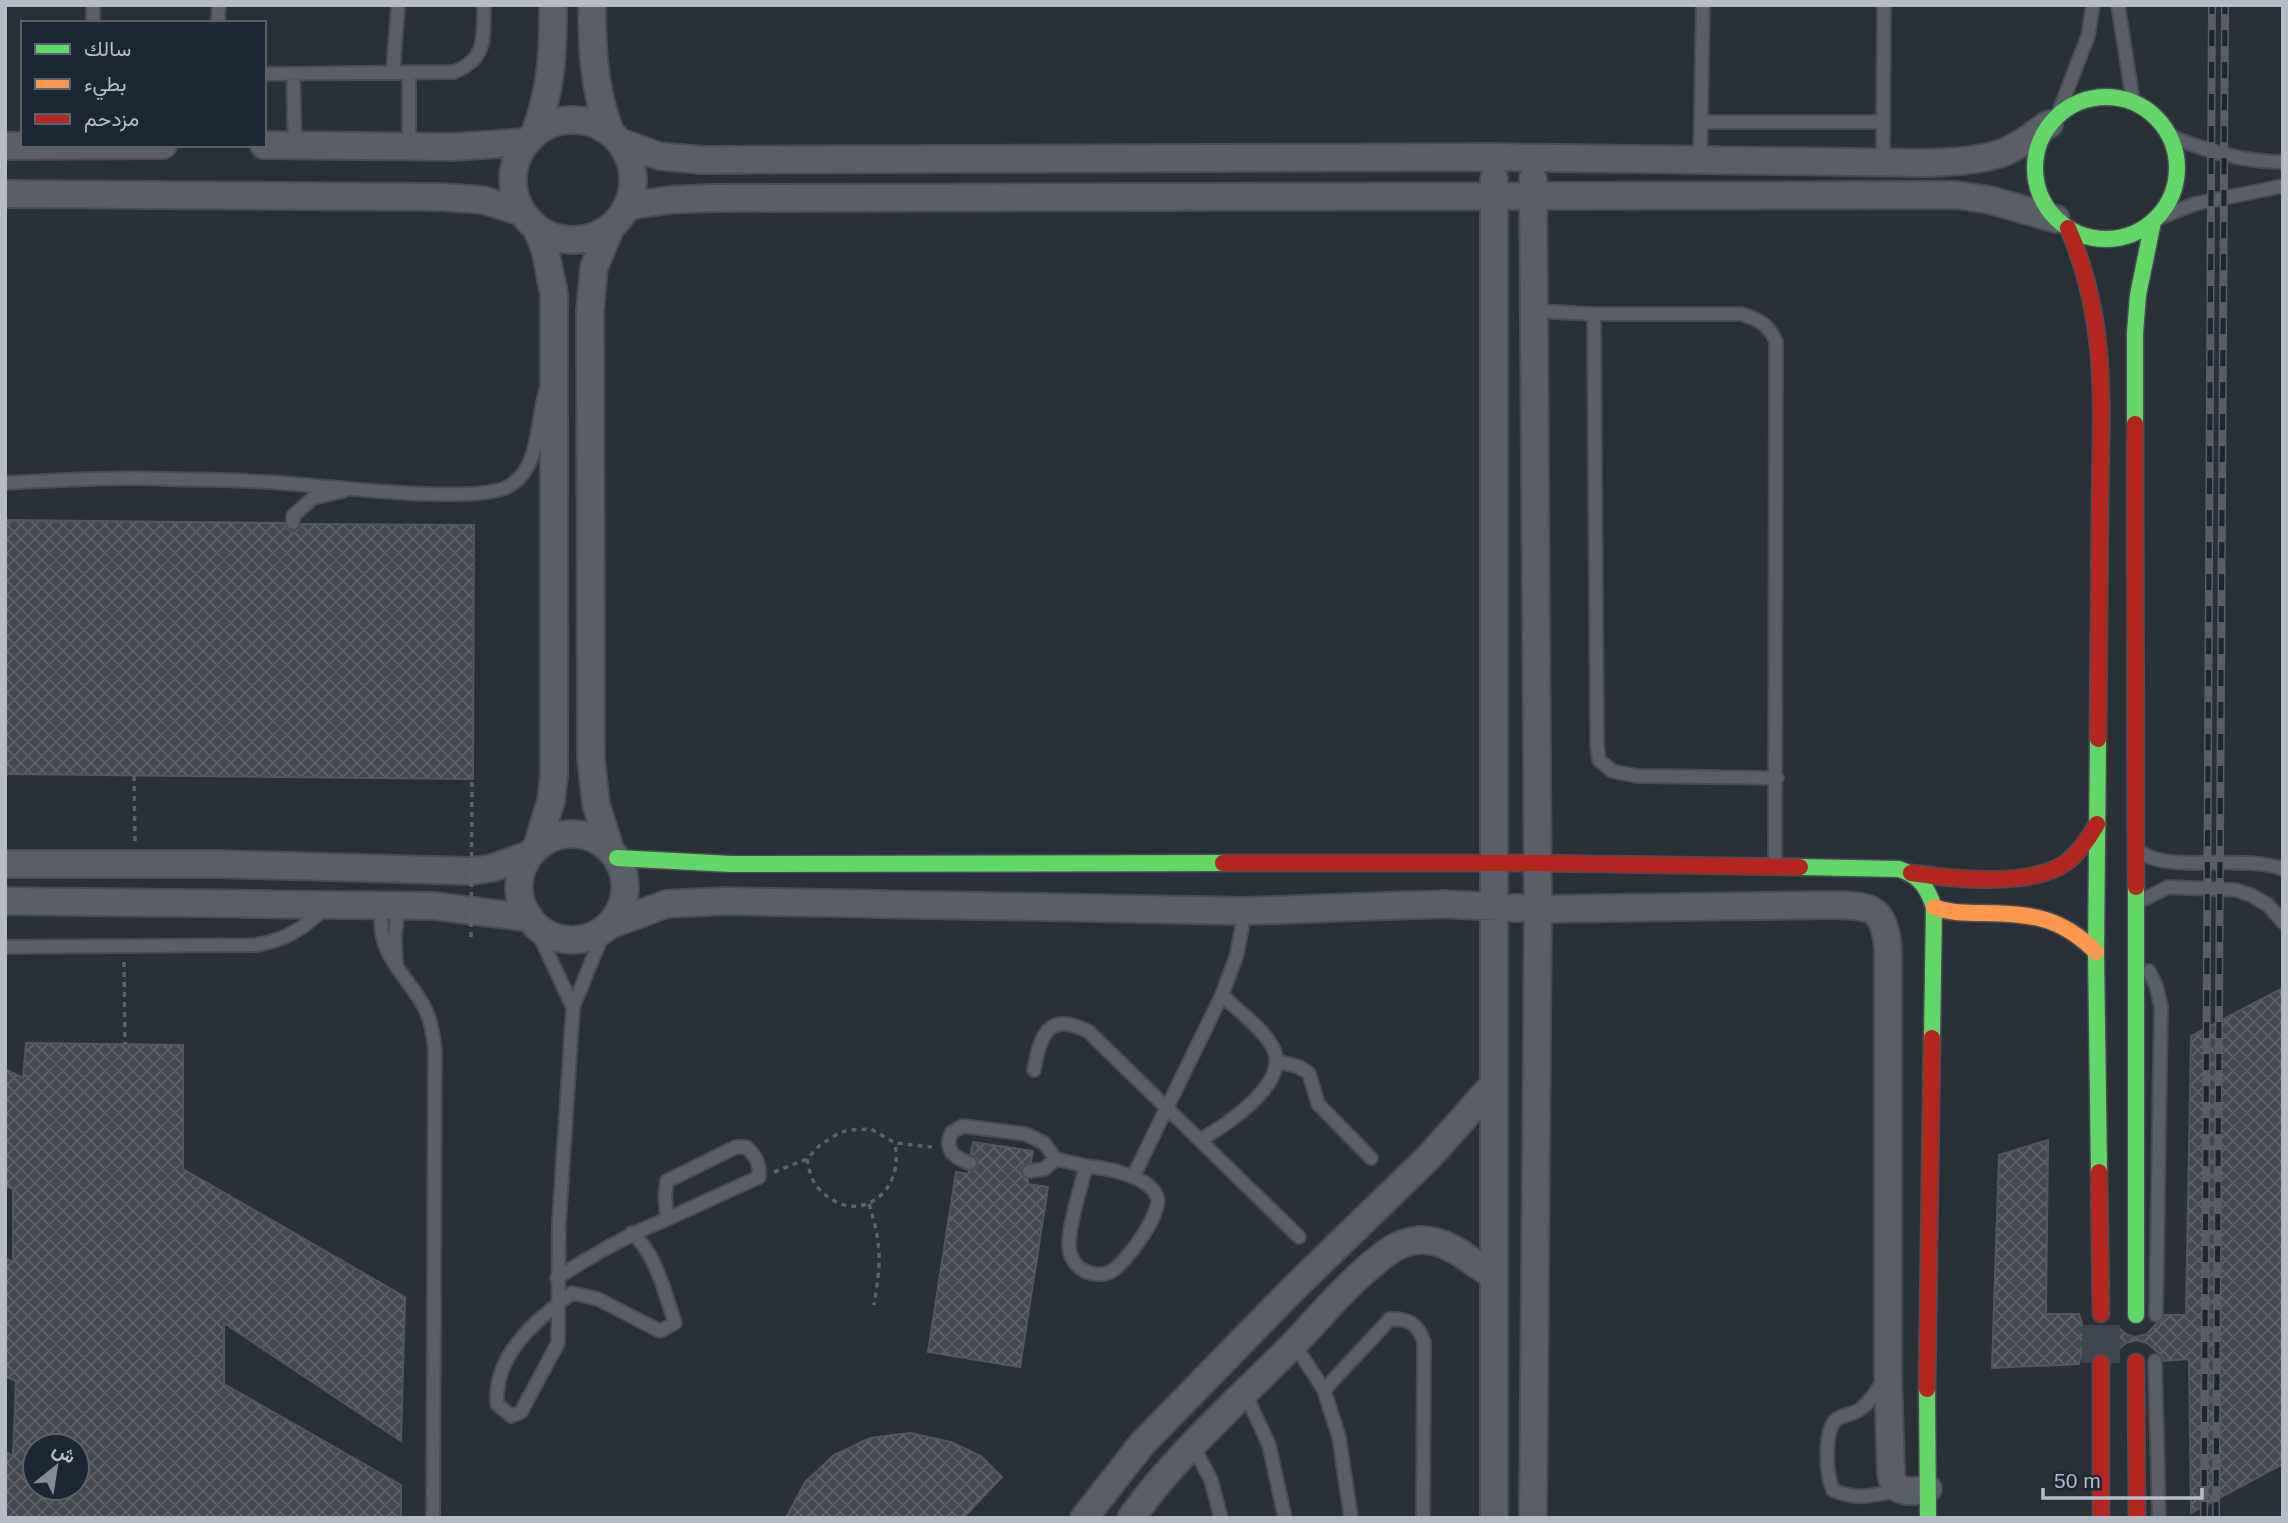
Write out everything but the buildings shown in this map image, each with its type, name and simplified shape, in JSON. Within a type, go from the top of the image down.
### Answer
[{"type":"main road","points":[[2062,223],[2096,239],[2112,239],[2140,231],[2155,220],[2171,198],[2178,173],[2175,147],[2154,115],[2133,102],[2107,96],[2081,100],[2054,119],[2040,139],[2035,155],[2034,173],[2045,205],[2062,223],[2090,283],[2100,340],[2096,952],[2101,1314]]},
{"type":"main road","points":[[2136,1315],[2135,333],[2140,283],[2155,220]]},
{"type":"main road","points":[[614,853],[731,864],[1536,863],[1899,869],[1942,878],[2038,876],[2074,857],[2083,848],[2097,824]]},
{"type":"main road","points":[[1911,873],[1927,887],[1934,907],[1928,1518]]},
{"type":"main road","points":[[1934,907],[1948,912],[2030,914],[2046,917],[2074,930],[2096,952]]},
{"type":"main road","points":[[2136,1362],[2137,1518]]},
{"type":"main road","points":[[2101,1363],[2101,1518]]},
{"type":"street","points":[[553,5],[554,58],[547,96],[530,138],[513,167],[512,180],[514,194],[529,219],[551,272],[554,295],[554,776],[548,813],[533,851],[523,865],[519,887],[520,898],[531,920],[551,936],[573,940],[596,935],[608,927],[666,904],[725,901],[1245,911],[1444,904],[1538,909],[1848,905],[1871,911],[1879,916],[1885,925],[1888,947],[1888,1374],[1891,1474],[1894,1485],[1899,1490],[1909,1492],[1928,1489]]},
{"type":"street","points":[[592,5],[593,71],[597,92],[615,137],[632,166],[632,193],[628,206],[611,227],[594,267],[590,311],[591,759],[596,804],[614,853],[622,866],[626,887],[622,907],[608,927]]},
{"type":"street","points":[[266,145],[480,146],[530,138],[546,125],[572,119],[598,125],[615,137],[659,156],[701,160],[1494,157],[1888,163],[1954,161],[2003,153],[2054,119]]},
{"type":"street","points":[[1494,157],[1494,1518]]},
{"type":"street","points":[[1533,158],[1538,909],[1533,1518]]},
{"type":"street","points":[[1888,163],[1894,195]]},
{"type":"street","points":[[5,194],[442,197],[483,200],[529,219],[547,234],[573,240],[600,234],[611,227]]},
{"type":"street","points":[[628,206],[690,198],[1894,195],[1974,197],[2062,223]]},
{"type":"street","points":[[5,864],[220,863],[472,872],[492,868],[533,851],[557,835],[579,834],[601,841],[614,853]]},
{"type":"street","points":[[1675,865],[1669,893],[1677,908]]},
{"type":"street","points":[[5,901],[459,908],[531,920]]},
{"type":"street","points":[[1084,1518],[1142,1444],[1284,1298],[1429,1157],[1494,1084]]},
{"type":"street","points":[[1137,1515],[1191,1444],[1294,1344],[1368,1267],[1395,1247],[1419,1240],[1432,1242],[1458,1252],[1494,1277]]},
{"type":"lane","points":[[393,73],[398,5]]},
{"type":"lane","points":[[266,74],[454,72],[474,61],[481,51],[484,39],[484,5]]},
{"type":"lane","points":[[1700,160],[1703,5]]},
{"type":"lane","points":[[1884,5],[1883,122],[1888,163]]},
{"type":"lane","points":[[2054,119],[2088,36],[2093,5]]},
{"type":"lane","points":[[2118,5],[2133,102]]},
{"type":"lane","points":[[409,73],[409,146]]},
{"type":"lane","points":[[293,74],[295,145]]},
{"type":"lane","points":[[1701,122],[1883,122]]},
{"type":"lane","points":[[2170,136],[2209,151],[2249,160],[2283,162]]},
{"type":"lane","points":[[2155,220],[2194,204],[2283,186]]},
{"type":"lane","points":[[1534,311],[1594,314],[1741,314],[1758,319],[1770,329],[1776,341],[1775,867]]},
{"type":"lane","points":[[1594,314],[1599,760],[1612,771],[1628,775],[1777,778]]},
{"type":"lane","points":[[5,483],[167,478],[479,494],[500,491],[519,479],[532,462],[540,410],[554,371]]},
{"type":"lane","points":[[293,523],[293,516],[313,498],[357,488]]},
{"type":"lane","points":[[2136,847],[2146,856],[2168,861],[2261,863],[2283,869]]},
{"type":"lane","points":[[2136,906],[2147,896],[2168,887],[2236,890],[2268,905],[2283,922]]},
{"type":"lane","points":[[5,947],[256,945],[285,938],[298,931],[328,904]]},
{"type":"lane","points":[[390,906],[382,939],[397,968],[424,1006],[430,1020],[435,1051],[433,1518]]},
{"type":"lane","points":[[1133,1177],[1222,995],[1237,954],[1245,911]]},
{"type":"lane","points":[[531,920],[573,1007]]},
{"type":"lane","points":[[608,927],[573,1007],[558,1278],[558,1303],[558,1343],[521,1412],[511,1416],[497,1404],[496,1388],[505,1366],[518,1341],[530,1326],[558,1303],[572,1293],[598,1299],[660,1331],[675,1323],[666,1294],[643,1243],[632,1233]]},
{"type":"lane","points":[[2136,956],[2151,974],[2161,1007],[2156,1315]]},
{"type":"lane","points":[[1200,1140],[1231,1121],[1257,1096],[1273,1076],[1277,1061],[1269,1041],[1222,995]]},
{"type":"lane","points":[[1034,1070],[1039,1043],[1047,1031],[1061,1024],[1076,1026],[1095,1036],[1299,1237]]},
{"type":"lane","points":[[1277,1061],[1299,1067],[1309,1073],[1318,1104],[1371,1158]]},
{"type":"lane","points":[[970,1163],[956,1158],[949,1149],[952,1132],[957,1128],[970,1126],[1026,1134],[1051,1151],[1056,1159],[1102,1168],[1148,1184],[1159,1202],[1155,1216],[1116,1268],[1108,1273],[1091,1274],[1077,1265],[1069,1252],[1086,1166]]},
{"type":"lane","points":[[558,1278],[632,1233],[667,1219],[759,1177],[760,1165],[754,1154],[746,1147],[736,1147],[667,1181],[667,1219]]},
{"type":"lane","points":[[1030,1171],[1044,1169],[1056,1159]]},
{"type":"lane","points":[[1324,1390],[1390,1319],[1401,1318],[1420,1330],[1424,1342],[1423,1518]]},
{"type":"lane","points":[[1294,1344],[1324,1390],[1339,1437],[1351,1518]]},
{"type":"lane","points":[[2155,1361],[2159,1518]]},
{"type":"lane","points":[[1888,1374],[1872,1398],[1858,1411],[1841,1416],[1834,1422],[1828,1433],[1828,1481],[1833,1490],[1851,1496],[1871,1496],[1899,1490]]},
{"type":"lane","points":[[1245,1393],[1269,1445],[1284,1518]]},
{"type":"lane","points":[[1191,1444],[1211,1480],[1221,1518]]},
{"type":"path","points":[[134,776],[134,799]]},
{"type":"path","points":[[471,937],[472,779]]},
{"type":"path","points":[[759,1177],[807,1159],[820,1145],[849,1130],[870,1129],[895,1143],[949,1149]]},
{"type":"path","points":[[807,1159],[818,1189],[834,1200],[846,1204],[869,1204],[878,1200],[891,1184],[896,1169],[895,1143]]},
{"type":"path","points":[[869,1204],[879,1236],[881,1269],[874,1305]]},
{"type":"tunnel","points":[[2101,1314],[2101,1363]]},
{"type":"railway","points":[[2204,1518],[2212,5]]},
{"type":"railway","points":[[2216,1518],[2225,5]]},
{"type":"traffic: fast","points":[[2106,97],[2133,102],[2156,118],[2172,141],[2177,168],[2172,195],[2156,218],[2133,234],[2106,239],[2079,234],[2056,218],[2040,195],[2035,168],[2040,141],[2056,118],[2079,102],[2106,97]]},
{"type":"traffic: fast","points":[[2135,424],[2135,333],[2138,295],[2153,222]]},
{"type":"traffic: fast","points":[[2098,739],[2096,952],[2099,1172]]},
{"type":"traffic: fast","points":[[617,858],[731,864],[1223,863]]},
{"type":"traffic: fast","points":[[1800,867],[1899,869],[1922,883],[1934,907],[1932,1038]]},
{"type":"traffic: fast","points":[[2136,887],[2136,1315]]},
{"type":"traffic: fast","points":[[1927,1389],[1928,1518]]},
{"type":"traffic: slow","points":[[1934,907],[1958,912],[2015,914],[2044,919],[2070,931],[2096,952]]},
{"type":"traffic: jam","points":[[2068,228],[2090,297],[2100,364],[2098,739]]},
{"type":"traffic: jam","points":[[2135,424],[2136,887]]},
{"type":"traffic: jam","points":[[1911,873],[1991,880],[2033,876],[2067,862],[2084,844],[2097,824]]},
{"type":"traffic: jam","points":[[1223,863],[1536,863],[1800,867]]},
{"type":"traffic: jam","points":[[1927,1389],[1932,1038]]},
{"type":"traffic: jam","points":[[2099,1172],[2101,1314]]},
{"type":"traffic: jam","points":[[2136,1362],[2137,1518]]},
{"type":"traffic: jam","points":[[2101,1363],[2101,1518]]}]
